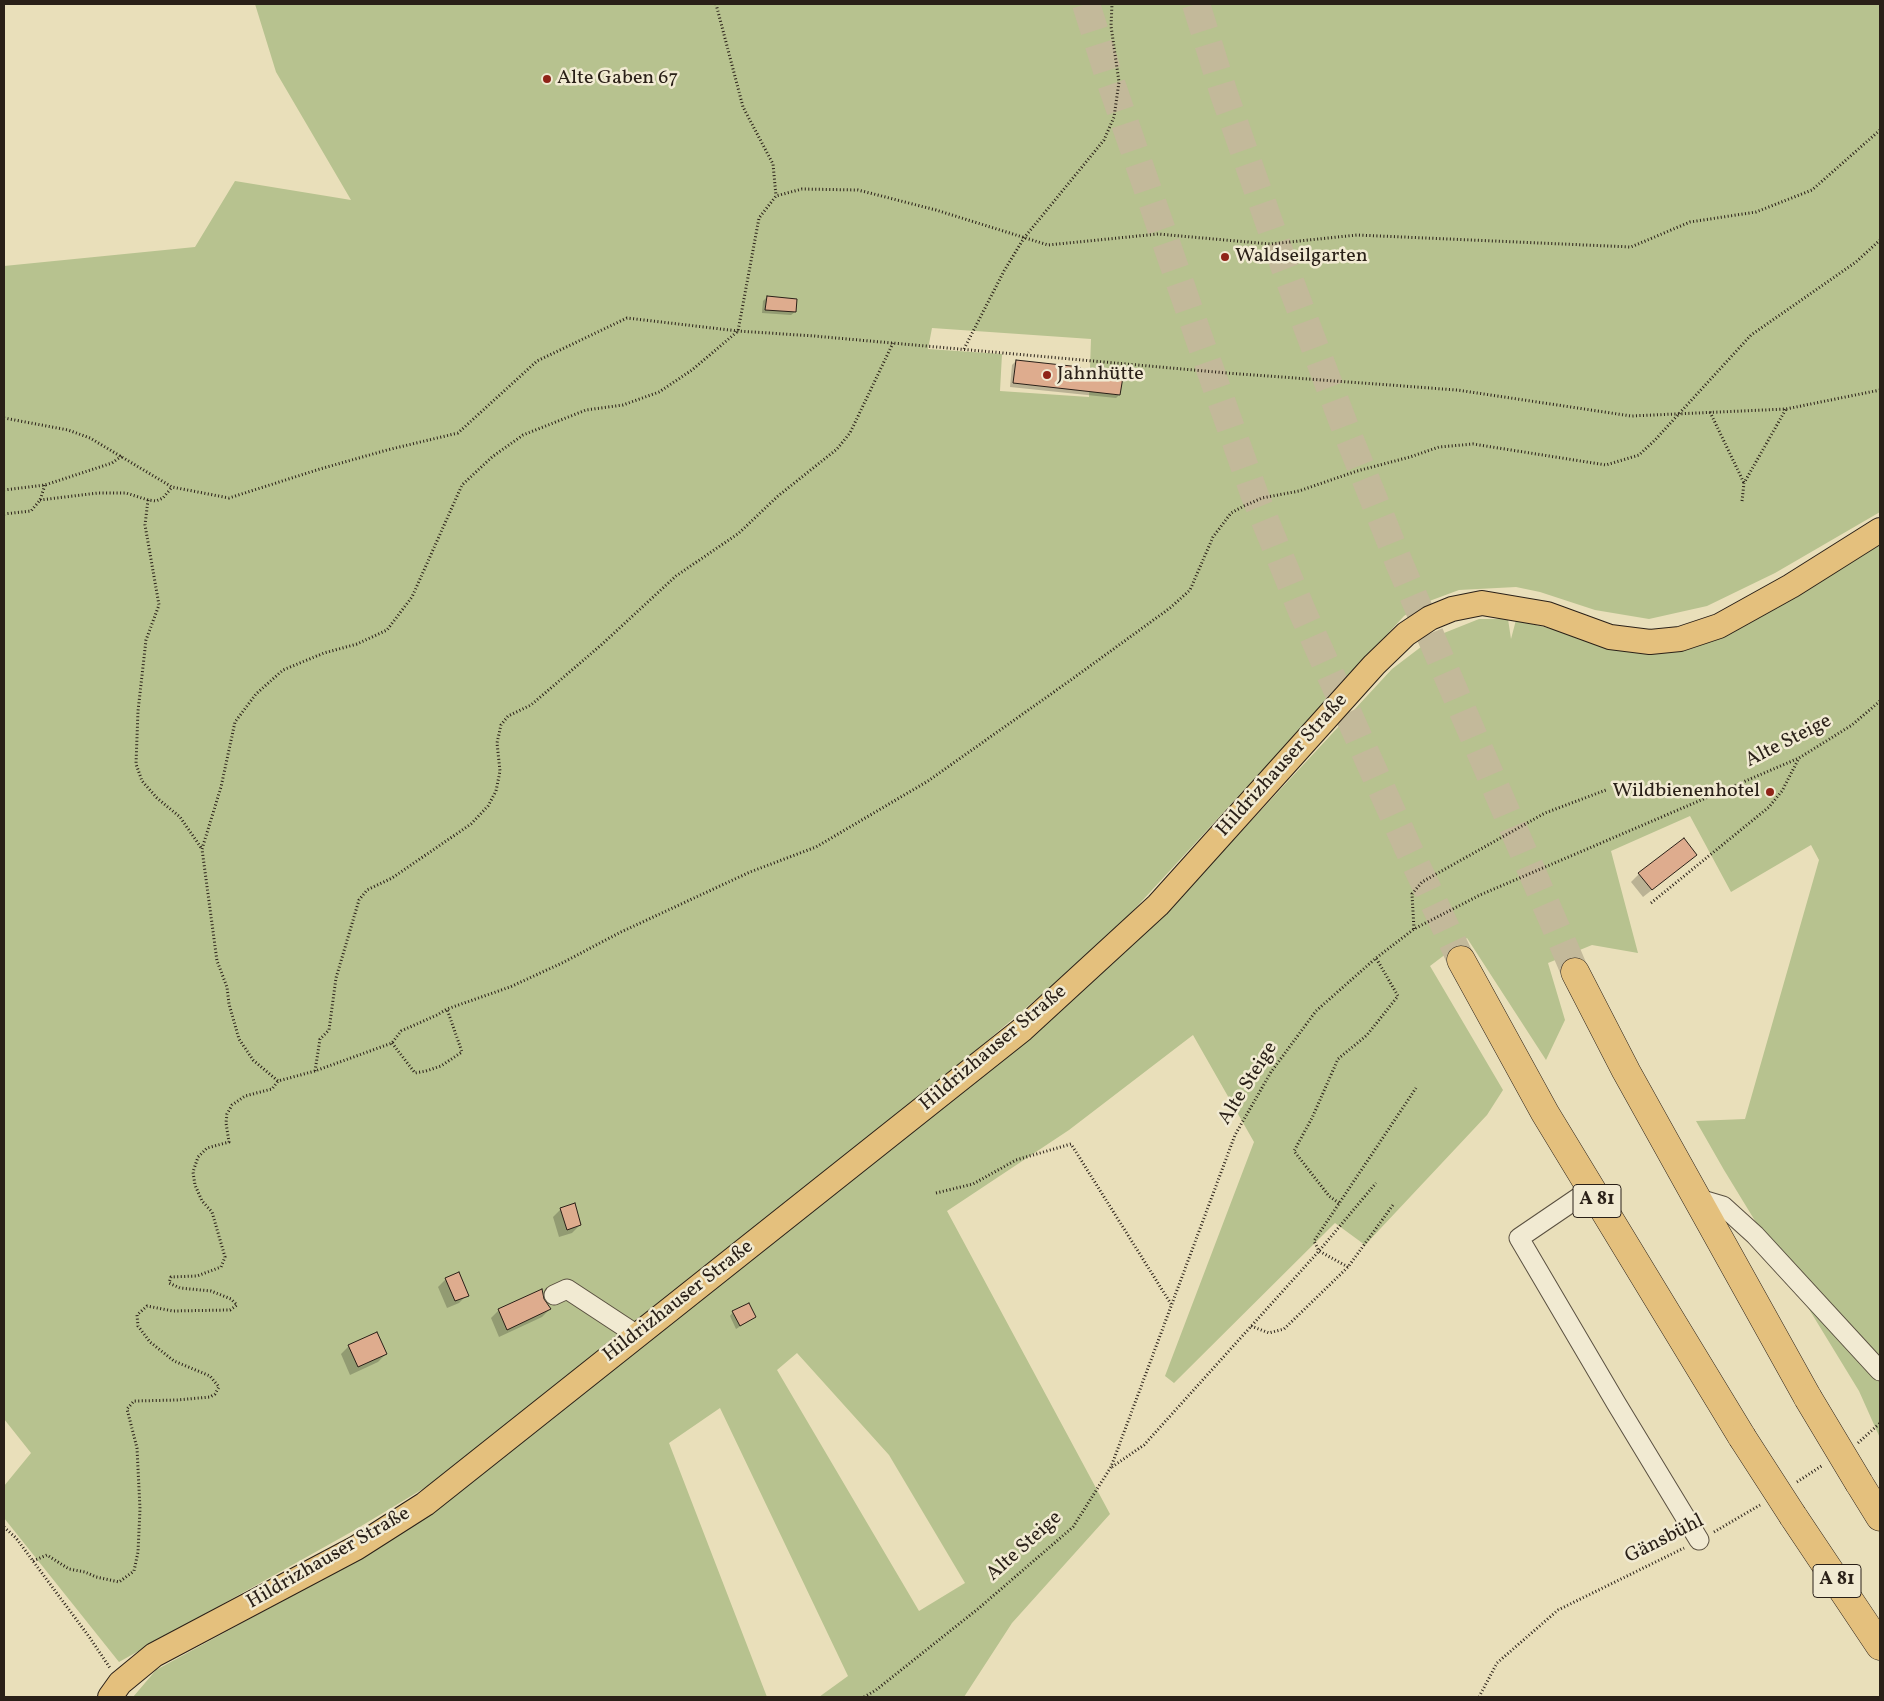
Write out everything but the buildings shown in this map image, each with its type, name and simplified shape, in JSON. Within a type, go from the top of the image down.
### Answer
[{"type":"highway","name":"A 81","points":[[1461,960],[1545,1113],[1742,1437],[1880,1646]]},
{"type":"highway","points":[[1575,972],[1622,1063],[1696,1198],[1808,1398],[1880,1517]]},
{"type":"main road","name":"Hildrizhauser Straße","points":[[115,1690],[154,1655],[356,1548],[424,1504],[1023,1029],[1158,905],[1374,665],[1406,634],[1421,624],[1435,615],[1452,609],[1482,603],[1547,614],[1610,637],[1650,642],[1680,639],[1719,626],[1791,586],[1880,530]]},
{"type":"lane","points":[[1591,1189],[1519,1238],[1699,1540]]},
{"type":"lane","points":[[1696,1198],[1723,1206],[1756,1236],[1880,1371]]},
{"type":"lane","points":[[554,1295],[567,1289],[637,1335]]},
{"type":"path","points":[[716,4],[743,107],[774,164],[776,196]]},
{"type":"path","points":[[964,349],[1004,271],[1024,238],[1104,140],[1114,117],[1119,82],[1111,26],[1112,4]]},
{"type":"path","points":[[278,1081],[253,1060],[239,1038],[229,1004],[227,987],[217,961],[202,849],[221,786],[235,722],[256,694],[283,670],[324,653],[357,644],[387,630],[412,597],[462,486],[492,457],[523,435],[586,410],[623,405],[660,392],[692,370],[738,332],[759,218],[776,196],[802,188],[858,190],[936,210],[1048,245],[1158,234],[1270,244],[1357,235],[1631,247],[1690,222],[1756,212],[1812,190],[1880,130]]},
{"type":"path","points":[[32,1562],[47,1555],[69,1569],[118,1582],[134,1571],[138,1552],[140,1509],[137,1448],[127,1409],[134,1401],[210,1397],[215,1394],[219,1387],[210,1376],[174,1361],[150,1342],[138,1326],[137,1315],[147,1306],[173,1311],[230,1310],[237,1305],[231,1299],[211,1291],[180,1288],[169,1283],[171,1277],[197,1276],[221,1267],[225,1257],[212,1212],[202,1201],[195,1185],[193,1172],[198,1157],[207,1148],[229,1142],[226,1123],[227,1114],[232,1106],[245,1096],[272,1089],[278,1081],[315,1071],[392,1043],[401,1031],[447,1009],[510,987],[562,963],[621,932],[750,872],[816,847],[928,781],[1170,608],[1190,590],[1213,537],[1230,513],[1262,498],[1299,491],[1357,470],[1410,458],[1438,447],[1473,444],[1606,465],[1639,455],[1751,335],[1856,262],[1880,240]]},
{"type":"path","points":[[4,418],[68,430],[90,438],[172,487],[228,498],[330,466],[458,434],[537,361],[627,318],[738,332],[893,343],[1227,373],[1457,390],[1631,416],[1786,409],[1880,390]]},
{"type":"path","points":[[315,1071],[320,1039],[329,1030],[336,978],[358,900],[367,890],[392,878],[471,824],[488,806],[496,791],[500,772],[497,743],[501,725],[508,716],[531,704],[600,646],[676,576],[739,533],[778,496],[837,449],[854,425],[893,343]]},
{"type":"path","points":[[1742,501],[1744,483],[1786,409]]},
{"type":"path","points":[[1710,412],[1744,483]]},
{"type":"path","points":[[4,490],[45,485],[112,463],[122,456]]},
{"type":"path","points":[[4,514],[32,511],[40,500],[45,485]]},
{"type":"path","points":[[40,500],[114,493],[137,495],[156,501],[164,498],[172,487]]},
{"type":"path","points":[[148,500],[144,525],[159,605],[146,640],[137,720],[136,764],[142,780],[157,798],[180,817],[202,849]]},
{"type":"path","name":"Alte Steige","points":[[864,1697],[876,1690],[979,1608],[1073,1528],[1111,1467],[1235,1135],[1271,1072],[1316,1011],[1376,958],[1414,929],[1480,895],[1799,758],[1852,725],[1880,701]]},
{"type":"path","points":[[1651,902],[1770,807],[1782,790],[1799,758]]},
{"type":"path","points":[[1414,929],[1412,894],[1422,882],[1545,813],[1606,790]]},
{"type":"path","points":[[1339,1203],[1329,1196],[1294,1151],[1312,1118],[1338,1059],[1367,1036],[1398,996],[1376,958]]},
{"type":"path","points":[[392,1043],[415,1072],[426,1072],[441,1066],[462,1052],[447,1009]]},
{"type":"path","points":[[1348,1267],[1319,1251],[1314,1241],[1416,1088]]},
{"type":"path","points":[[936,1193],[973,1184],[1016,1160],[1071,1144],[1171,1305]]},
{"type":"path","points":[[1111,1467],[1144,1445],[1319,1251],[1376,1183]]},
{"type":"path","points":[[1250,1326],[1269,1333],[1284,1329],[1348,1267],[1393,1205]]},
{"type":"path","points":[[1855,1445],[1864,1440],[1880,1423]]},
{"type":"path","points":[[1797,1482],[1830,1461]]},
{"type":"path","name":"Gänsbühl","points":[[1480,1697],[1497,1663],[1558,1610],[1699,1540],[1763,1503]]},
{"type":"path","points":[[4,1527],[16,1538],[115,1690]]},
{"type":"green space","points":[[255,4],[1880,4],[1880,512],[1775,573],[1707,606],[1649,619],[1595,610],[1540,592],[1516,587],[1459,590],[1424,603],[1404,616],[1107,939],[902,1113],[431,1484],[353,1531],[119,1662],[4,1518],[4,1486],[31,1453],[4,1419],[4,266],[195,247],[235,181],[351,200],[276,72]],"holes":[[[932,328],[1091,339],[1089,397],[1000,391],[1002,354],[928,349]]]},
{"type":"green space","points":[[1880,543],[1880,1438],[1859,1391],[1696,1121],[1745,1119],[1819,860],[1811,845],[1731,892],[1690,816],[1611,851],[1638,953],[1592,945],[1548,963],[1565,1020],[1546,1060],[1467,938],[1430,966],[1503,1090],[1487,1115],[1365,1245],[1335,1223],[1174,1383],[1165,1376],[1254,1142],[1193,1035],[1069,1130],[947,1211],[1110,1514],[1012,1623],[964,1697],[819,1697],[848,1676],[720,1408],[669,1443],[767,1697],[133,1697],[156,1670],[361,1558],[440,1503],[1040,1030],[1201,875],[1392,669],[1434,637],[1479,619],[1508,619],[1511,639],[1516,620],[1588,638],[1665,649]],"holes":[[[797,1353],[889,1455],[965,1583],[919,1611],[777,1370]]]},
{"type":"tunnel","points":[[1086,4],[1110,80],[1255,496],[1302,611],[1408,848],[1461,960]]},
{"type":"tunnel","points":[[1196,4],[1224,94],[1285,268],[1346,430],[1400,565],[1575,972]]},
{"type":"place","name":"Alte Gaben 67","points":[[547,79]]},
{"type":"place","name":"Waldseilgarten","points":[[1225,257]]},
{"type":"place","name":"Jahnhütte","points":[[1047,375]]},
{"type":"place","name":"Wildbienenhotel","points":[[1770,792]]}]
